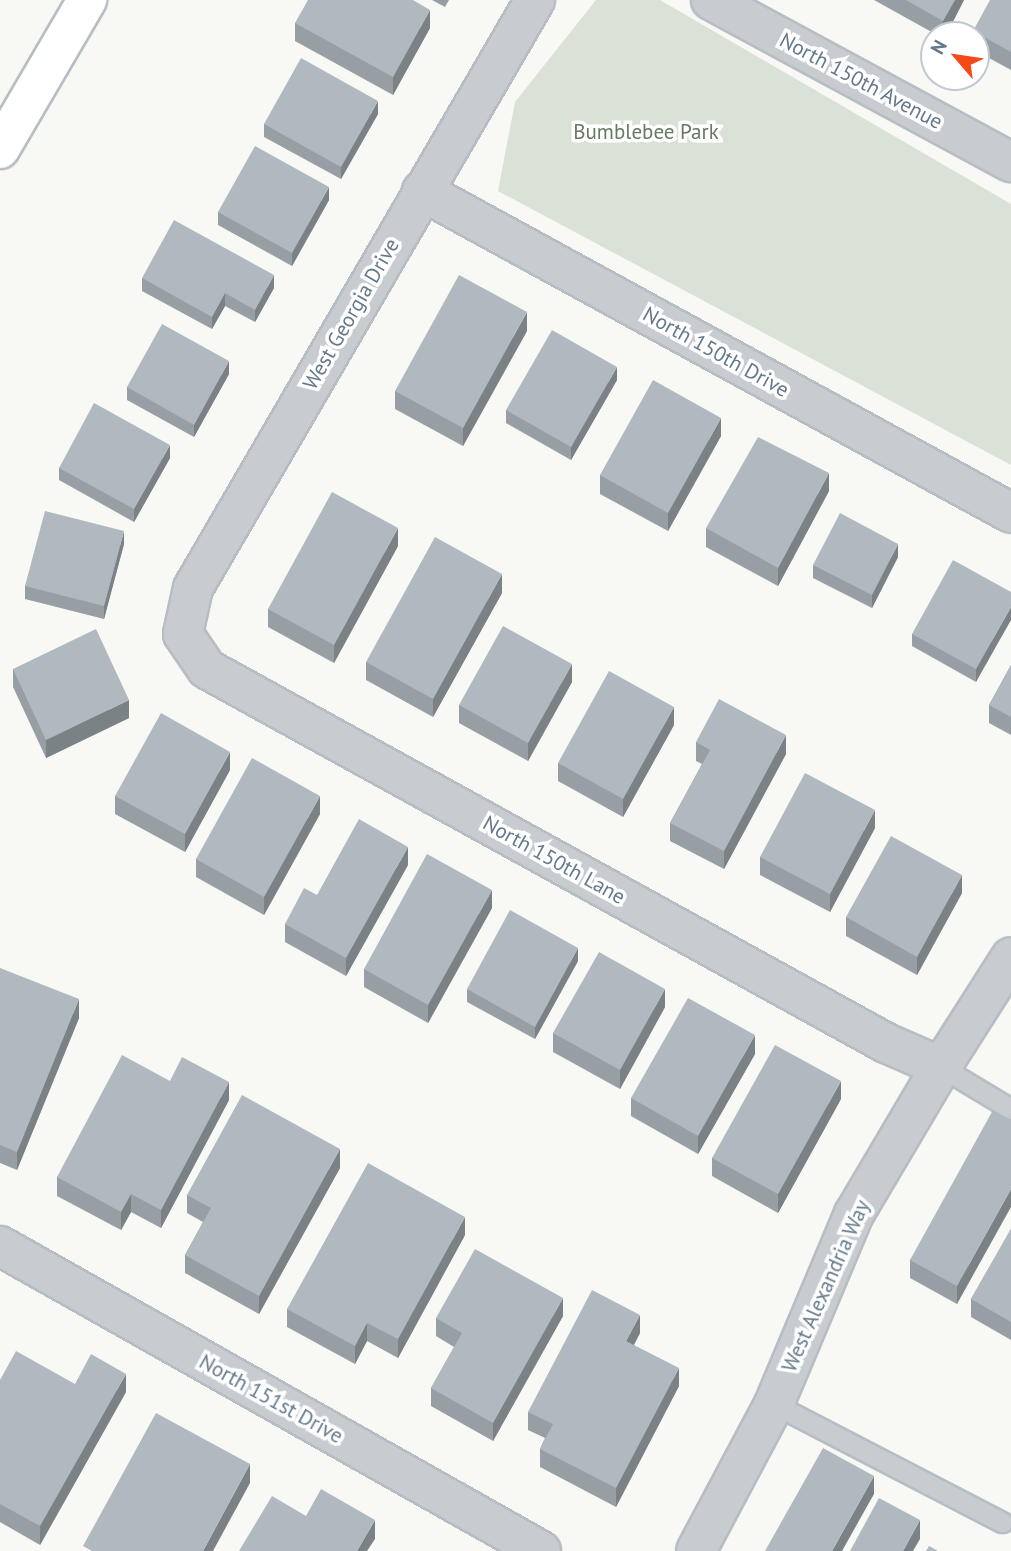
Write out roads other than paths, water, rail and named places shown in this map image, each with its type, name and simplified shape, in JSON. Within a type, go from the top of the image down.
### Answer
[{"type":"main road","points":[[0,149],[87,0]]},
{"type":"street","name":"West Georgia Drive","points":[[183,634],[193,588],[535,0]]},
{"type":"street","name":"North 150th Avenue","points":[[711,0],[1011,162]]},
{"type":"street","name":"North 150th Drive","points":[[422,191],[1011,513]]},
{"type":"street","name":"North 150th Lane","points":[[183,634],[207,669],[886,1043],[941,1067]]},
{"type":"street","name":"West Alexandria Way","points":[[696,1551],[774,1404],[854,1214],[941,1067],[1011,957]]},
{"type":"street","name":"North 151st Drive","points":[[0,1246],[541,1551]]},
{"type":"lane","points":[[941,1067],[1011,1109]]},
{"type":"lane","points":[[774,1404],[1002,1522]]},
{"type":"park label","name":"Bumblebee Park","points":[[646,132]]}]
